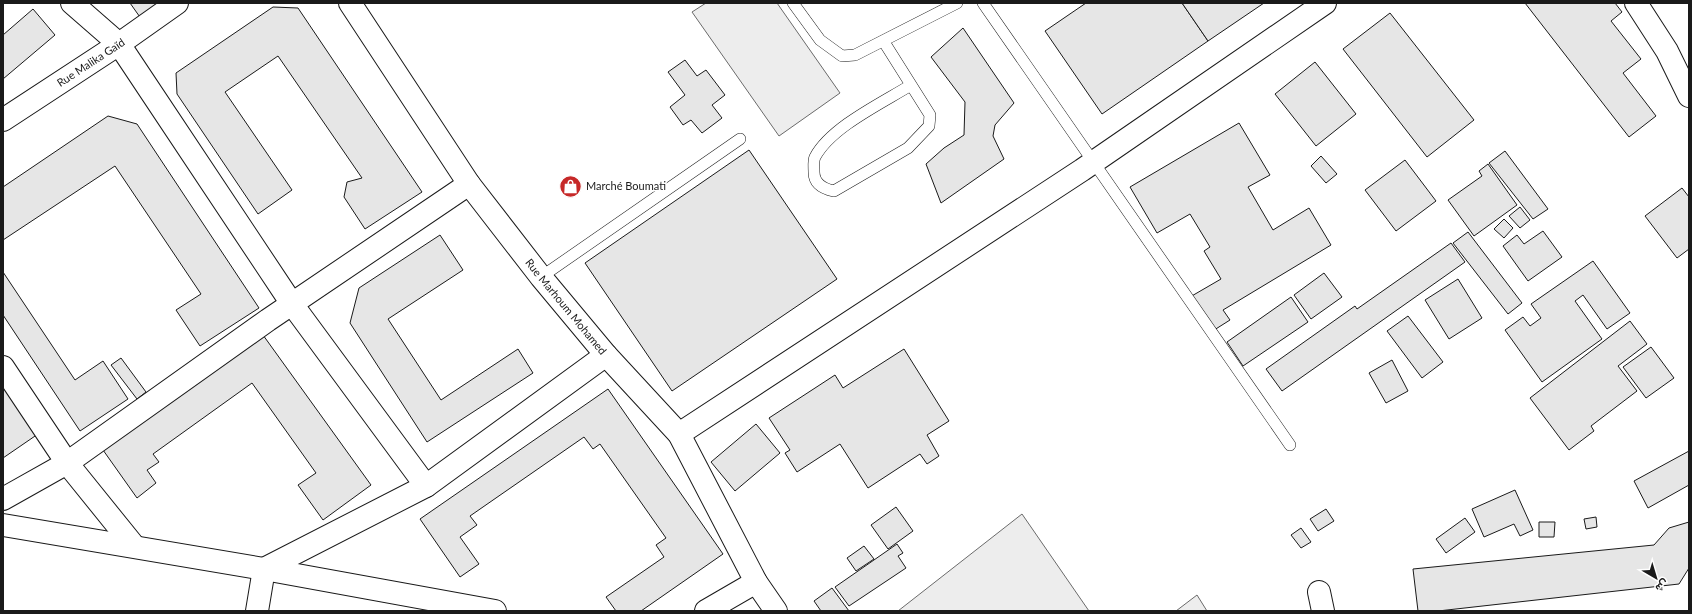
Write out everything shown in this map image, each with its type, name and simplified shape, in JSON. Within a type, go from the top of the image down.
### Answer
[{"type":"street","points":[[72,3],[119,44],[292,304],[426,486]]},
{"type":"street","name":"Rue Malika Gaïd","points":[[3,120],[119,44],[177,3]]},
{"type":"street","name":"Rue Marhoum Mohamed","points":[[350,3],[469,184],[541,277],[606,355],[679,434],[756,582],[776,611]]},
{"type":"street","points":[[679,434],[1092,162],[1325,3]]},
{"type":"street","points":[[1636,3],[1667,51],[1689,96]]},
{"type":"street","points":[[3,500],[67,463],[292,304],[469,184]]},
{"type":"street","points":[[264,568],[426,486],[606,355]]},
{"type":"street","points":[[3,367],[67,463],[134,546]]},
{"type":"street","points":[[3,525],[264,568],[495,611]]},
{"type":"street","points":[[257,611],[264,568]]},
{"type":"street","points":[[706,611],[756,582]]},
{"type":"lane","points":[[793,3],[820,40],[842,56],[855,55],[884,42],[958,3]]},
{"type":"lane","points":[[983,3],[1290,445]]},
{"type":"lane","points":[[884,42],[930,115],[929,126],[908,148],[834,191],[825,189],[820,185],[814,178],[814,158],[826,141],[841,129],[911,85]]},
{"type":"lane","points":[[541,277],[740,140]]},
{"type":"shaded area","points":[[706,3],[777,3],[840,93],[779,136],[692,12]]},
{"type":"shaded area","points":[[1022,514],[1089,611],[898,611]]},
{"type":"shaded area","points":[[1197,595],[1207,611],[1176,611]]},
{"type":"building","points":[[130,3],[166,3],[142,20]]},
{"type":"building","points":[[1086,3],[1182,3],[1208,41],[1102,114],[1045,31]]},
{"type":"building","points":[[1182,3],[1264,3],[1208,41]]},
{"type":"building","points":[[1525,3],[1615,3],[1622,12],[1611,21],[1641,59],[1623,73],[1656,116],[1629,137]]},
{"type":"building","points":[[273,7],[298,8],[422,192],[365,229],[344,197],[347,182],[362,178],[278,56],[225,92],[292,190],[258,214],[177,94],[176,73]]},
{"type":"building","points":[[33,9],[55,35],[3,79],[3,35]]},
{"type":"building","points":[[1390,13],[1474,120],[1427,157],[1343,49]]},
{"type":"building","points":[[963,28],[1014,103],[995,125],[993,136],[1004,159],[941,203],[926,164],[944,148],[964,135],[965,102],[931,57]]},
{"type":"building","points":[[685,60],[697,76],[706,70],[725,95],[712,105],[722,118],[702,133],[691,120],[683,125],[670,107],[685,95],[668,72]]},
{"type":"building","points":[[1315,62],[1356,114],[1316,146],[1275,94]]},
{"type":"building","points":[[108,116],[137,124],[259,308],[200,346],[176,310],[201,294],[115,166],[3,240],[3,187]]},
{"type":"building","points":[[1239,123],[1270,175],[1248,187],[1273,230],[1309,208],[1331,245],[1223,310],[1230,320],[1211,332],[1190,297],[1221,279],[1204,251],[1210,247],[1190,214],[1157,233],[1130,187]]},
{"type":"building","points":[[749,150],[837,279],[672,391],[585,263]]},
{"type":"building","points":[[1505,151],[1548,209],[1533,219],[1489,163]]},
{"type":"building","points":[[1321,156],[1337,174],[1326,183],[1311,166]]},
{"type":"building","points":[[1405,160],[1436,201],[1396,231],[1365,190]]},
{"type":"building","points":[[1488,164],[1517,205],[1474,236],[1448,200],[1482,176],[1479,171]]},
{"type":"building","points":[[1682,188],[1689,197],[1689,249],[1677,258],[1645,216]]},
{"type":"building","points":[[1520,207],[1530,220],[1520,228],[1509,216]]},
{"type":"building","points":[[1504,219],[1513,228],[1504,238],[1494,229]]},
{"type":"building","points":[[1543,231],[1562,257],[1528,281],[1503,246],[1517,235],[1524,244]]},
{"type":"building","points":[[1468,232],[1522,303],[1508,314],[1453,243]]},
{"type":"building","points":[[440,235],[463,270],[388,319],[441,400],[518,349],[533,373],[427,442],[350,323],[359,288]]},
{"type":"building","points":[[1451,243],[1465,262],[1282,391],[1266,369],[1355,306],[1357,309]]},
{"type":"building","points":[[1593,261],[1630,313],[1607,329],[1583,295],[1575,301],[1602,339],[1542,382],[1505,330],[1523,317],[1530,326],[1541,318],[1531,304]]},
{"type":"building","points":[[3,272],[75,380],[103,361],[128,399],[80,431],[3,315]]},
{"type":"building","points":[[1324,273],[1342,297],[1311,319],[1294,295]]},
{"type":"building","points":[[1458,279],[1482,318],[1449,339],[1425,300]]},
{"type":"building","points":[[1291,297],[1308,322],[1243,366],[1227,342]]},
{"type":"building","points":[[1408,316],[1443,362],[1422,378],[1387,331]]},
{"type":"building","points":[[1630,321],[1647,344],[1618,366],[1637,391],[1591,426],[1594,431],[1569,450],[1530,398]]},
{"type":"building","points":[[263,335],[371,485],[323,520],[298,485],[316,473],[252,383],[153,454],[159,462],[147,470],[156,483],[137,498],[103,450]]},
{"type":"building","points":[[1651,347],[1674,378],[1646,398],[1623,367]]},
{"type":"building","points":[[904,349],[949,421],[927,435],[939,456],[927,464],[920,454],[868,488],[840,444],[797,472],[785,453],[790,450],[769,418],[835,375],[843,388]]},
{"type":"building","points":[[121,358],[146,392],[137,399],[111,365]]},
{"type":"building","points":[[1392,360],[1408,391],[1386,403],[1369,373]]},
{"type":"building","points":[[3,384],[38,434],[3,458]]},
{"type":"building","points":[[608,389],[723,554],[641,611],[616,611],[606,597],[664,557],[656,545],[666,538],[600,444],[593,449],[584,437],[470,516],[477,525],[460,537],[479,564],[460,577],[420,519]]},
{"type":"building","points":[[756,424],[780,453],[735,491],[711,462]]},
{"type":"building","points":[[1689,451],[1689,485],[1648,508],[1634,481]]},
{"type":"building","points":[[1515,490],[1533,530],[1520,536],[1514,524],[1484,537],[1472,509]]},
{"type":"building","points":[[896,507],[913,531],[888,549],[871,525]]},
{"type":"building","points":[[1326,509],[1334,521],[1318,531],[1310,519]]},
{"type":"building","points":[[1596,517],[1597,527],[1586,529],[1584,519]]},
{"type":"building","points":[[1465,518],[1475,532],[1446,553],[1436,539]]},
{"type":"building","points":[[1539,522],[1555,522],[1554,537],[1539,537]]},
{"type":"building","points":[[1689,522],[1689,568],[1679,584],[1438,611],[1418,611],[1413,569],[1654,545],[1669,528]]},
{"type":"building","points":[[1301,528],[1311,542],[1301,548],[1291,535]]},
{"type":"building","points":[[897,544],[903,553],[898,556],[906,568],[849,606],[835,587]]},
{"type":"building","points":[[864,546],[874,559],[856,571],[847,558]]},
{"type":"building","points":[[832,588],[849,611],[821,611],[814,601]]},
{"type":"place","name":"Marché Boumati","points":[[571,186]]}]
